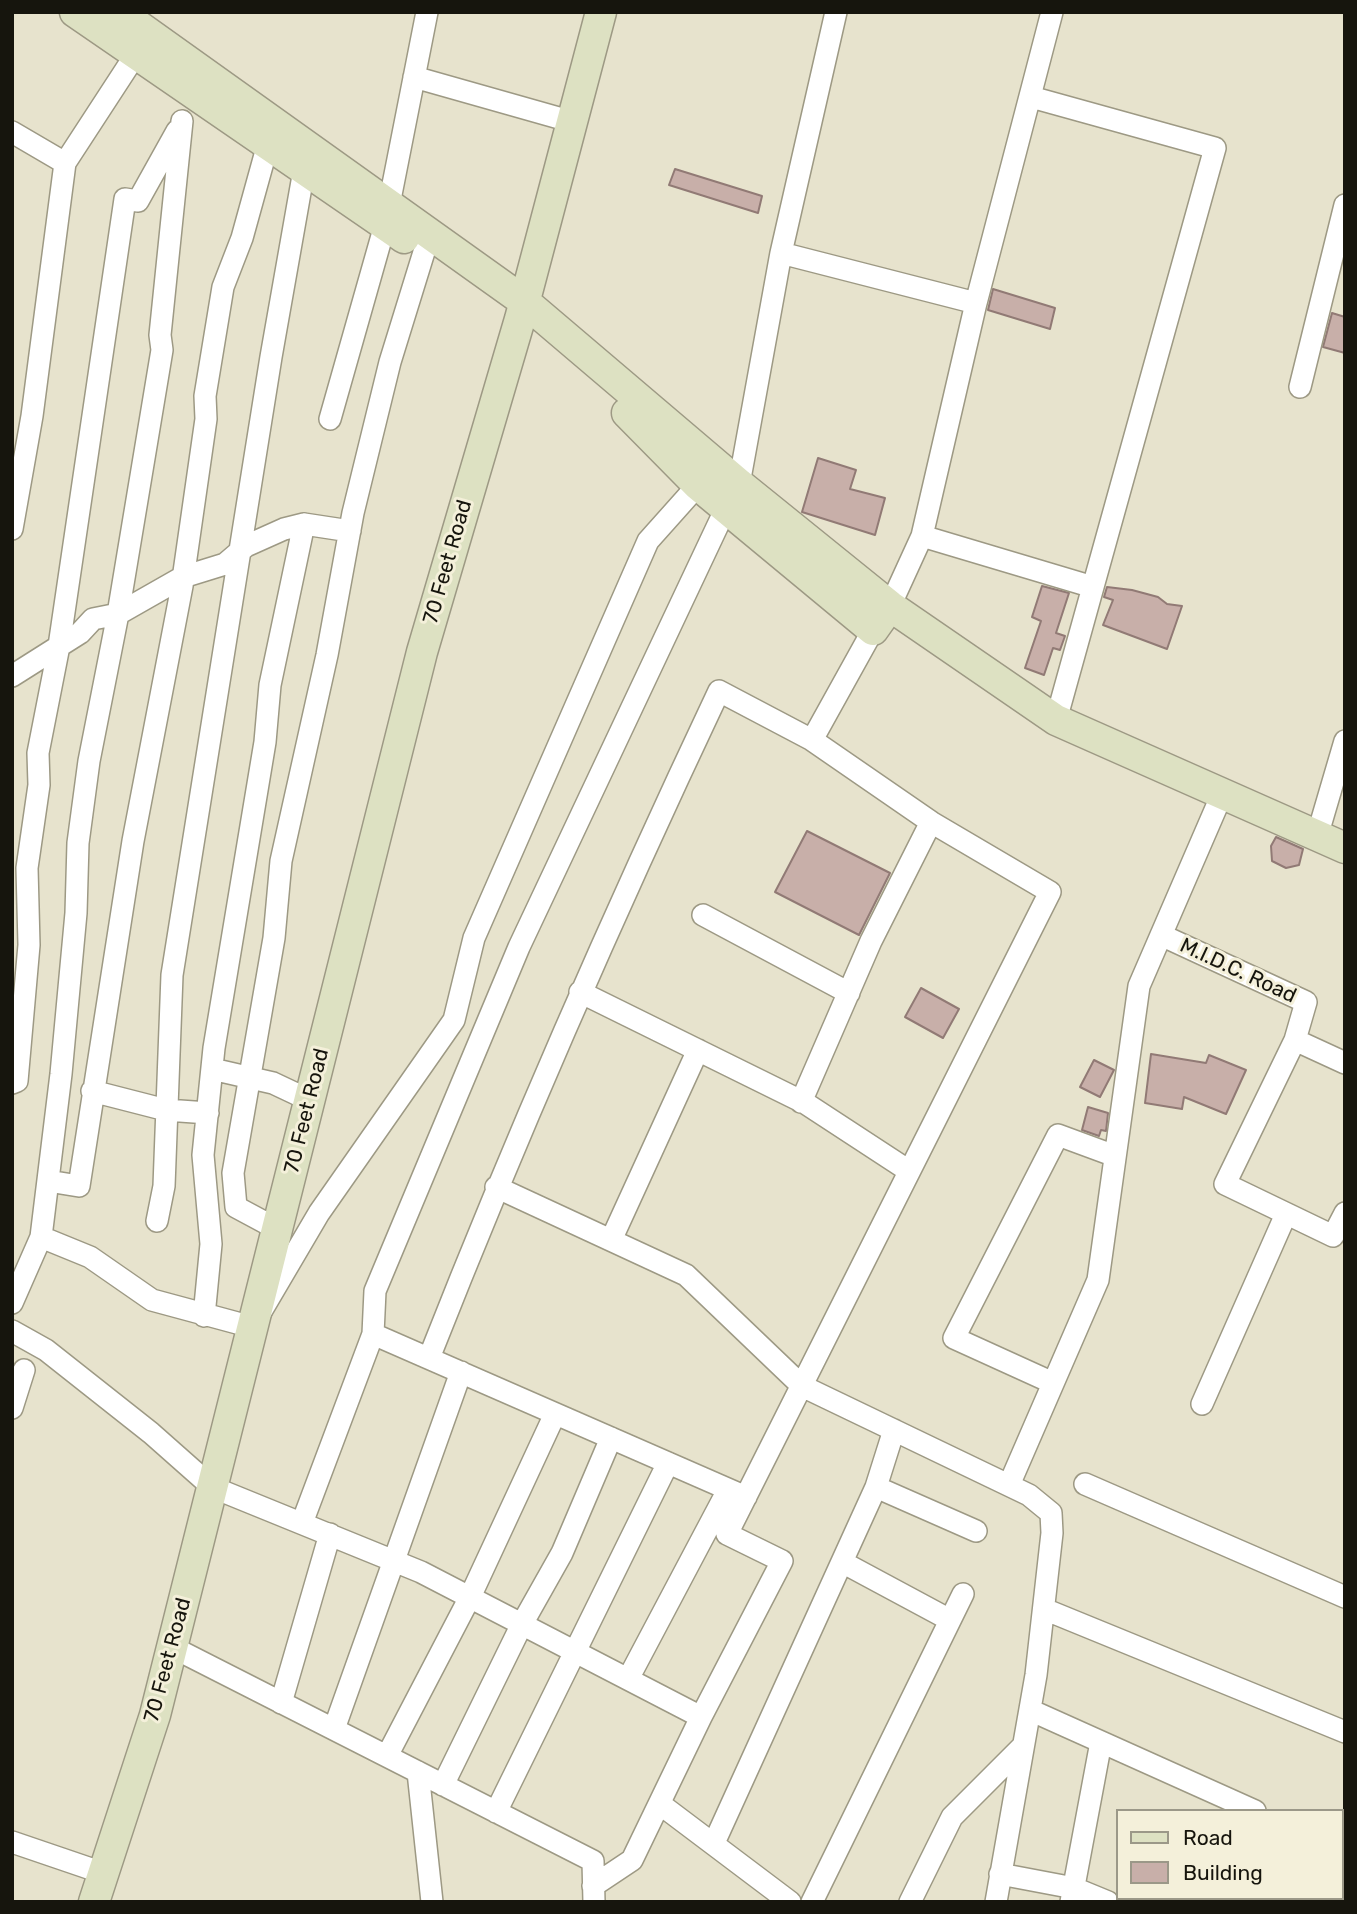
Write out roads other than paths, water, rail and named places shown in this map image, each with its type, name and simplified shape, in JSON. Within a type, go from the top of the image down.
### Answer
[{"type":"main road","points":[[75,12],[136,54],[189,108],[268,144],[304,170],[387,214],[424,252],[522,311],[698,485],[732,496],[1056,720],[1318,833],[1345,848]]},
{"type":"main road","points":[[119,12],[387,214],[522,311],[732,496],[873,630],[890,606]]},
{"type":"main road","name":"70 Feet Road","points":[[94,1902],[155,1716],[422,652],[522,311],[601,12]]},
{"type":"street","points":[[330,419],[387,214],[427,12]]},
{"type":"street","points":[[302,1522],[373,1334],[375,1291],[519,947],[732,496],[781,253],[836,12]]},
{"type":"street","points":[[890,606],[922,536],[976,303],[1052,12]]},
{"type":"street","points":[[12,529],[32,416],[65,163],[136,54]]},
{"type":"street","points":[[415,77],[573,122]]},
{"type":"street","points":[[1031,97],[1215,148],[1056,720]]},
{"type":"street","points":[[12,1303],[41,1237],[76,913],[78,843],[89,761],[118,614],[162,350],[160,334],[189,108]]},
{"type":"street","points":[[12,1083],[17,1081],[29,945],[27,868],[39,785],[38,753],[59,646],[125,199],[138,201],[189,108]]},
{"type":"street","points":[[12,132],[65,163]]},
{"type":"street","points":[[48,1181],[79,1186],[92,1091],[146,766],[183,577],[206,419],[205,396],[223,287],[242,238],[268,144]]},
{"type":"street","points":[[157,1221],[164,1186],[172,975],[239,552],[304,170]]},
{"type":"street","points":[[1300,387],[1345,205]]},
{"type":"street","points":[[277,1229],[236,1207],[233,1173],[274,938],[281,861],[327,655],[350,531],[390,362],[424,252]]},
{"type":"street","points":[[781,253],[976,303]]},
{"type":"street","points":[[41,1237],[90,1257],[152,1300],[204,1316],[253,1326],[319,1213],[454,1020],[474,938],[648,541],[698,485]]},
{"type":"street","points":[[12,676],[80,633],[93,619],[118,614],[183,577],[225,564],[239,552],[284,529],[304,524],[350,531]]},
{"type":"street","points":[[204,1316],[211,1244],[202,1155],[212,1069],[265,742],[270,685],[304,524]]},
{"type":"street","points":[[922,536],[1093,587]]},
{"type":"street","points":[[812,740],[873,630]]},
{"type":"street","points":[[429,1358],[496,1187],[580,992],[719,691],[812,740],[931,822],[1050,892],[802,1386],[628,1679]]},
{"type":"street","points":[[1318,833],[1345,741]]},
{"type":"street","points":[[1009,1485],[1098,1280],[1139,986],[1223,792]]},
{"type":"street","points":[[801,1102],[849,992],[931,822]]},
{"type":"street","points":[[703,915],[849,992]]},
{"type":"street","name":"M.I.D.C. Road","points":[[1161,935],[1306,1002],[1295,1040],[1345,1063]]},
{"type":"street","points":[[580,992],[801,1102],[909,1171]]},
{"type":"street","points":[[1295,1040],[1224,1184],[1333,1236],[1345,1213]]},
{"type":"street","points":[[612,1238],[698,1050]]},
{"type":"street","points":[[212,1069],[273,1083],[309,1100]]},
{"type":"street","points":[[92,1091],[166,1110],[208,1113]]},
{"type":"street","points":[[1053,1383],[954,1338],[1058,1135],[1115,1156]]},
{"type":"street","points":[[496,1187],[612,1238],[686,1275],[802,1386],[1029,1495],[1051,1513],[1052,1533],[1044,1609],[1030,1710],[996,1902]]},
{"type":"street","points":[[1202,1404],[1286,1214]]},
{"type":"street","points":[[12,1331],[57,1358],[151,1433],[212,1487],[395,1561],[701,1717]]},
{"type":"street","points":[[373,1334],[737,1493]]},
{"type":"street","points":[[12,1408],[24,1370]]},
{"type":"street","points":[[334,1730],[461,1372]]},
{"type":"street","points":[[387,1756],[470,1597],[555,1414]]},
{"type":"street","points":[[715,1843],[876,1487],[894,1430]]},
{"type":"street","points":[[443,1785],[522,1624],[562,1553],[611,1438]]},
{"type":"street","points":[[496,1812],[668,1463]]},
{"type":"street","points":[[1085,1484],[1342,1590]]},
{"type":"street","points":[[876,1487],[976,1531]]},
{"type":"street","points":[[594,1894],[632,1860],[701,1717],[782,1561],[727,1534],[737,1493]]},
{"type":"street","points":[[281,1703],[330,1534]]},
{"type":"street","points":[[842,1562],[950,1620]]},
{"type":"street","points":[[813,1902],[963,1594]]},
{"type":"street","points":[[1044,1609],[1345,1732]]},
{"type":"street","points":[[172,1647],[593,1861],[594,1894]]},
{"type":"street","points":[[1030,1710],[1242,1808]]},
{"type":"street","points":[[1073,1895],[1101,1741]]},
{"type":"street","points":[[910,1902],[952,1816],[1023,1746]]},
{"type":"street","points":[[418,1772],[432,1902]]},
{"type":"street","points":[[660,1804],[790,1902]]},
{"type":"street","points":[[12,1842],[103,1873]]},
{"type":"street","points":[[1000,1874],[1108,1902]]}]
